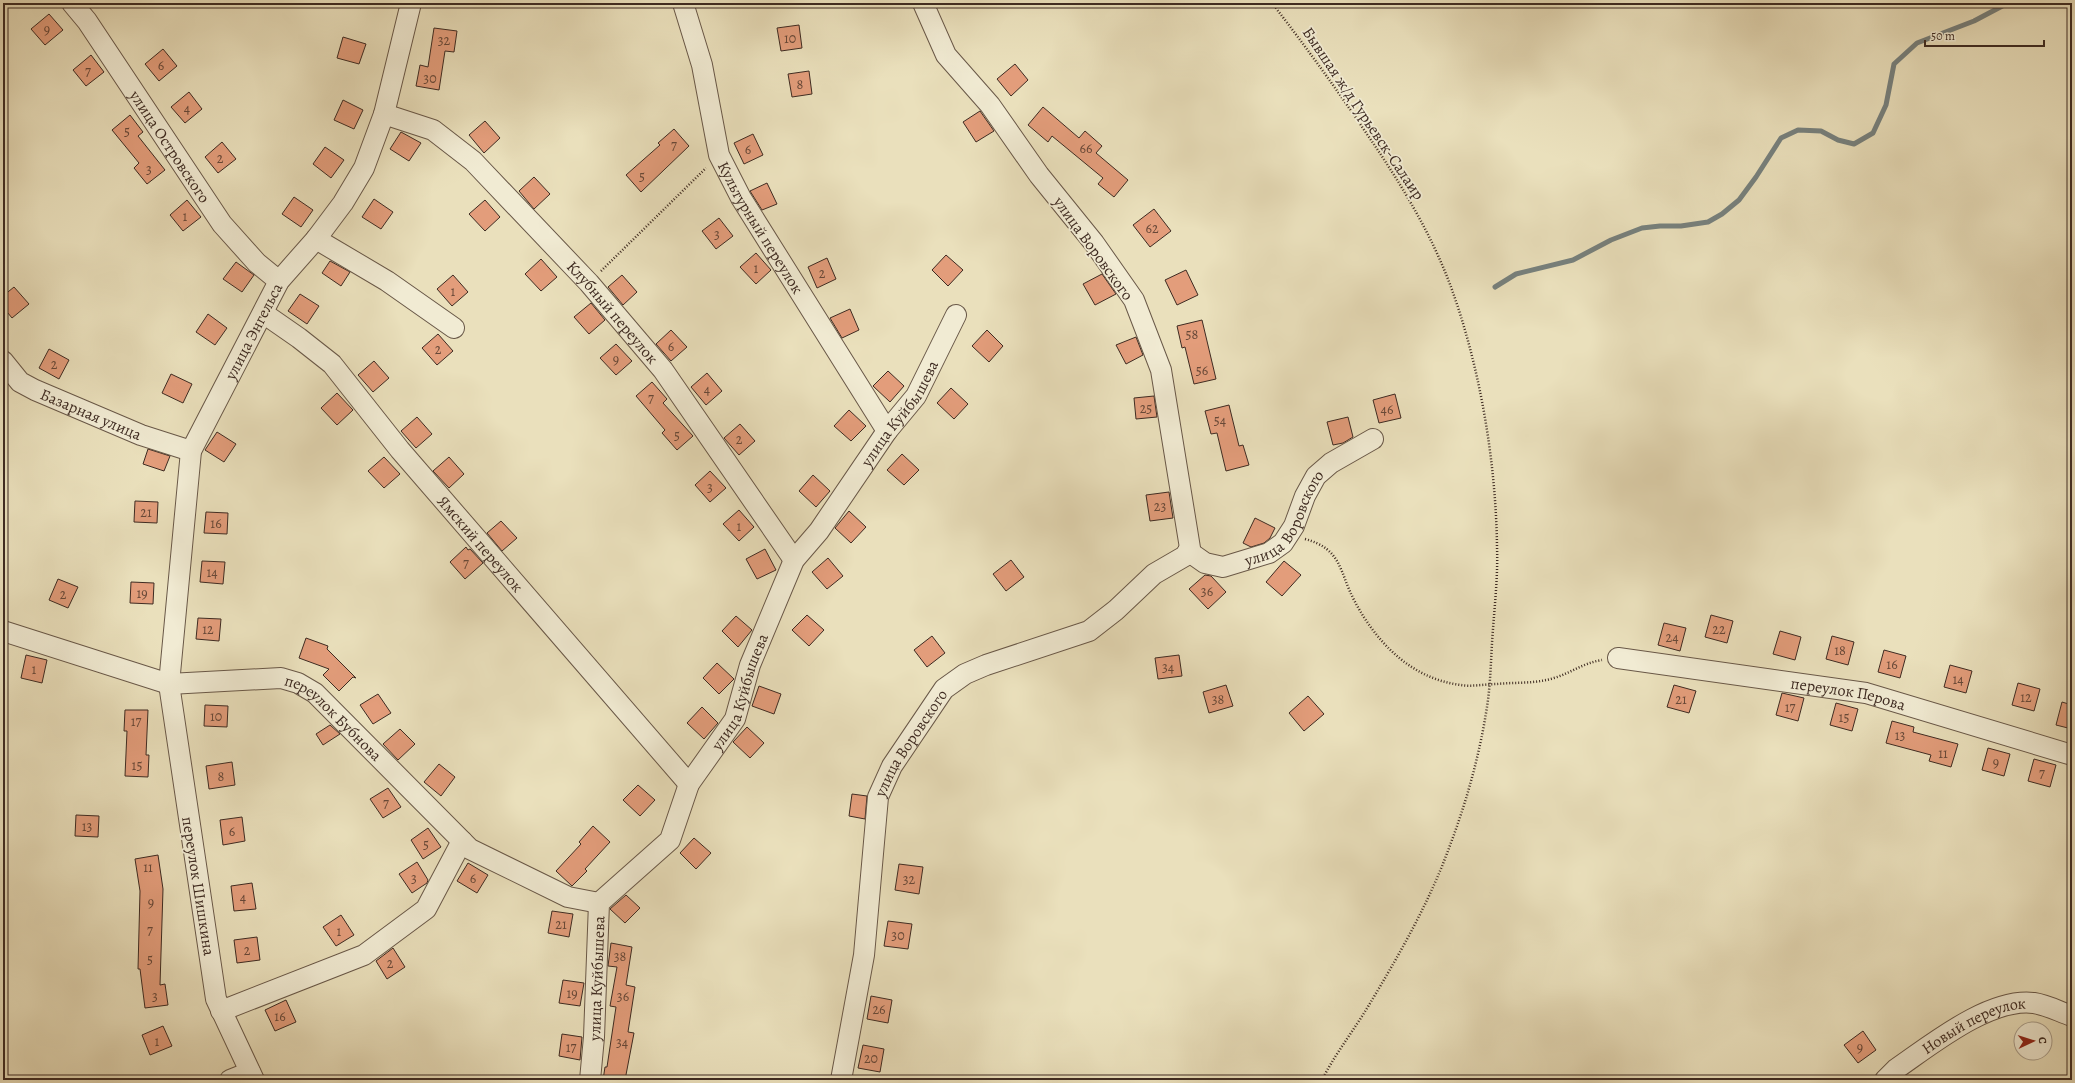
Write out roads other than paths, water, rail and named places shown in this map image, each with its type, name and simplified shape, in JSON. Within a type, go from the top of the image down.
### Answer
[{"type":"street","name":"улица Островского","points":[[72,3],[86,21],[222,224],[257,263],[279,280]]},
{"type":"street","name":"улица Энгельса","points":[[169,684],[191,451],[279,280],[316,239],[343,202],[364,168],[384,114],[411,3]]},
{"type":"street","name":"Культурный переулок","points":[[683,3],[702,65],[719,155],[741,198],[887,430]]},
{"type":"street","name":"улица Воровского","points":[[841,1080],[864,955],[878,797],[892,766],[944,689],[966,674],[986,665],[1089,631],[1116,610],[1154,574],[1185,556],[1190,548],[1161,370],[1134,300],[1094,243],[1039,175],[990,105],[946,56],[923,3]]},
{"type":"street","name":"Клубный переулок","points":[[384,114],[433,130],[473,161],[589,283],[663,370],[794,560]]},
{"type":"street","points":[[316,239],[387,280],[454,328]]},
{"type":"street","name":"Ямский переулок","points":[[263,313],[300,338],[332,364],[404,455],[689,784]]},
{"type":"street","name":"улица Куйбышева","points":[[590,1080],[594,1037],[599,903],[670,840],[689,784],[735,719],[750,665],[794,560],[819,530],[887,430],[916,396],[956,315]]},
{"type":"street","name":"Базарная улица","points":[[5,367],[20,382],[35,390],[141,435],[191,451]]},
{"type":"street","name":"улица Воровского","points":[[1188,551],[1205,563],[1223,567],[1269,553],[1282,543],[1294,526],[1305,496],[1316,476],[1331,463],[1373,439]]},
{"type":"street","points":[[3,631],[169,684]]},
{"type":"street","name":"переулок Перова","points":[[1618,658],[1866,693],[2072,755]]},
{"type":"street","name":"переулок Бубнова","points":[[169,684],[281,678],[298,683],[315,693],[470,849],[568,897],[599,903]]},
{"type":"street","name":"переулок Шишкина","points":[[169,684],[216,999],[252,1076]]},
{"type":"street","points":[[221,1011],[364,955],[426,910],[462,841]]},
{"type":"street","name":"Новый переулок","points":[[1885,1080],[1896,1069],[1978,1015],[2015,1003],[2035,1003],[2072,1016]]},
{"type":"street","points":[[230,1080],[252,1076]]},
{"type":"waterway","points":[[1495,287],[1516,274],[1573,260],[1611,240],[1642,228],[1681,226],[1708,222],[1722,214],[1739,200],[1781,138],[1798,130],[1821,131],[1838,140],[1854,144],[1873,133],[1886,105],[1894,64],[1917,43],[1974,21],[2008,3]]}]
